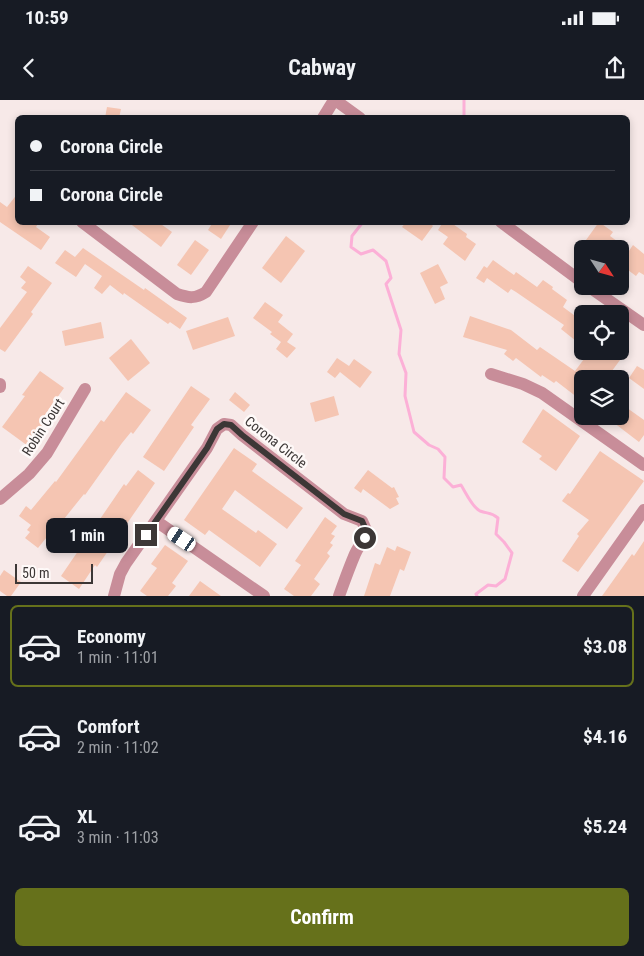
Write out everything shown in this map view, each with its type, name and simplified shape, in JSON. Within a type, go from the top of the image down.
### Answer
[{"type":"street","points":[[324,115],[335,100],[356,115]]},
{"type":"street","points":[[86,225],[177,294],[196,298],[206,292],[250,225]]},
{"type":"street","points":[[505,225],[574,276]]},
{"type":"street","points":[[601,295],[644,325]]},
{"type":"street","points":[[491,374],[524,384],[542,393],[644,464]]},
{"type":"street","name":"Robin Court","points":[[0,499],[29,474],[47,453],[85,389]]},
{"type":"street","name":"Corona Circle","points":[[114,596],[120,574],[207,448],[217,429],[224,424],[231,425],[344,514],[362,521],[366,530],[365,538],[357,550],[339,596]]},
{"type":"street","points":[[583,596],[644,510]]},
{"type":"street","points":[[156,521],[264,596]]},
{"type":"building","points":[[107,107],[121,109],[120,115],[106,115]]},
{"type":"building","points":[[15,197],[15,225],[37,225],[36,227],[50,237],[41,250],[0,222],[0,202],[7,207]]},
{"type":"building","points":[[132,225],[162,225],[172,232],[161,247]]},
{"type":"building","points":[[211,225],[230,225],[221,239],[208,230]]},
{"type":"building","points":[[404,225],[433,226],[422,241],[402,227]]},
{"type":"building","points":[[441,225],[454,225],[467,234],[466,237],[476,244],[465,261],[443,244],[448,237],[438,230]]},
{"type":"building","points":[[597,225],[603,225],[613,232],[610,236],[616,240],[586,240]]},
{"type":"building","points":[[286,236],[305,251],[281,283],[262,268]]},
{"type":"building","points":[[195,240],[209,250],[191,275],[177,265]]},
{"type":"building","points":[[633,245],[644,254],[644,275],[639,272],[636,276],[629,271],[629,251]]},
{"type":"building","points":[[83,248],[187,318],[180,329],[170,322],[168,324],[110,285],[102,294],[94,288],[102,276],[85,264],[76,277],[55,263],[65,250],[75,257]]},
{"type":"building","points":[[493,260],[514,275],[516,272],[537,287],[543,280],[553,287],[552,289],[567,300],[563,307],[574,315],[574,339],[561,329],[564,325],[516,292],[511,289],[508,293],[487,278],[484,283],[476,278],[484,266],[487,268]]},
{"type":"building","points":[[438,264],[448,283],[440,287],[445,299],[435,304],[420,273]]},
{"type":"building","points":[[28,266],[52,283],[31,312],[33,314],[5,352],[0,349],[0,328],[27,292],[21,288],[26,282],[20,277]]},
{"type":"building","points":[[265,302],[283,315],[278,322],[293,334],[287,342],[296,348],[287,358],[276,349],[281,342],[270,334],[272,332],[253,318]]},
{"type":"building","points":[[470,316],[511,330],[537,350],[540,347],[574,370],[574,395],[556,381],[554,383],[542,375],[541,377],[516,358],[513,361],[504,354],[507,350],[463,337]]},
{"type":"building","points":[[228,317],[235,336],[193,350],[186,331]]},
{"type":"building","points":[[101,322],[104,338],[65,346],[62,331]]},
{"type":"building","points":[[131,339],[150,363],[128,381],[109,358]]},
{"type":"building","points":[[337,358],[349,366],[354,359],[372,372],[360,388],[340,372],[335,378],[327,372]]},
{"type":"building","points":[[583,360],[620,360],[613,370],[576,370]]},
{"type":"building","points":[[637,366],[644,370],[644,389],[629,378]]},
{"type":"building","points":[[40,371],[64,388],[42,419],[46,422],[28,446],[2,427],[25,396],[22,395]]},
{"type":"building","points":[[191,386],[210,399],[191,425],[194,427],[164,471],[143,457]]},
{"type":"building","points":[[126,392],[151,410],[133,434],[131,432],[122,443],[85,495],[60,524],[59,522],[38,548],[25,538],[30,532],[27,530],[31,525],[19,516],[26,506],[31,510],[56,482],[101,420],[104,422]]},
{"type":"building","points":[[235,392],[250,405],[244,412],[229,400]]},
{"type":"building","points":[[334,396],[339,415],[315,422],[310,403]]},
{"type":"building","points":[[543,409],[580,436],[556,471],[539,459],[542,456],[522,442]]},
{"type":"building","points":[[629,409],[644,420],[644,435],[639,442],[617,425],[629,425]]},
{"type":"building","points":[[234,448],[257,464],[252,471],[303,508],[287,529],[235,490],[222,509],[256,533],[258,530],[277,544],[260,567],[209,530],[205,535],[184,520]]},
{"type":"building","points":[[600,451],[644,481],[578,572],[562,561],[579,536],[577,534],[589,520],[562,501],[568,493],[570,494]]},
{"type":"building","points":[[138,470],[155,483],[97,567],[95,565],[79,589],[61,576],[124,484],[126,486]]},
{"type":"building","points":[[368,470],[392,488],[394,487],[399,497],[396,498],[399,504],[390,509],[363,489],[361,493],[354,488]]},
{"type":"building","points":[[325,517],[337,526],[331,534],[335,536],[330,543],[333,545],[327,553],[330,556],[314,579],[320,584],[311,596],[294,596],[284,589],[301,565],[295,561]]},
{"type":"building","points":[[644,541],[644,596],[602,596],[632,554],[634,556]]},
{"type":"building","points":[[165,545],[188,561],[172,583],[176,586],[168,596],[147,596],[140,591],[157,568],[151,564]]},
{"type":"building","points":[[397,546],[411,552],[404,571],[400,569],[390,596],[364,596],[375,563],[380,565],[387,547],[395,551]]},
{"type":"building","points":[[4,570],[21,582],[11,596],[7,596],[0,591],[0,576]]},
{"type":"building","points":[[200,581],[221,596],[189,596]]},
{"type":"waterway","points":[[464,100],[464,115]]},
{"type":"waterway","points":[[361,225],[352,236],[351,247],[361,254],[373,250],[386,261],[391,278],[386,284],[401,330],[399,354],[406,373],[405,396],[414,432],[429,445],[438,449],[445,457],[444,478],[453,487],[461,485],[477,509],[498,518],[496,534],[512,553],[505,579],[496,586],[488,585],[476,594],[477,596]]},
{"type":"route","points":[[146,535],[207,448],[217,429],[224,424],[231,425],[236,431],[344,514],[362,521],[366,530],[365,538]]}]
